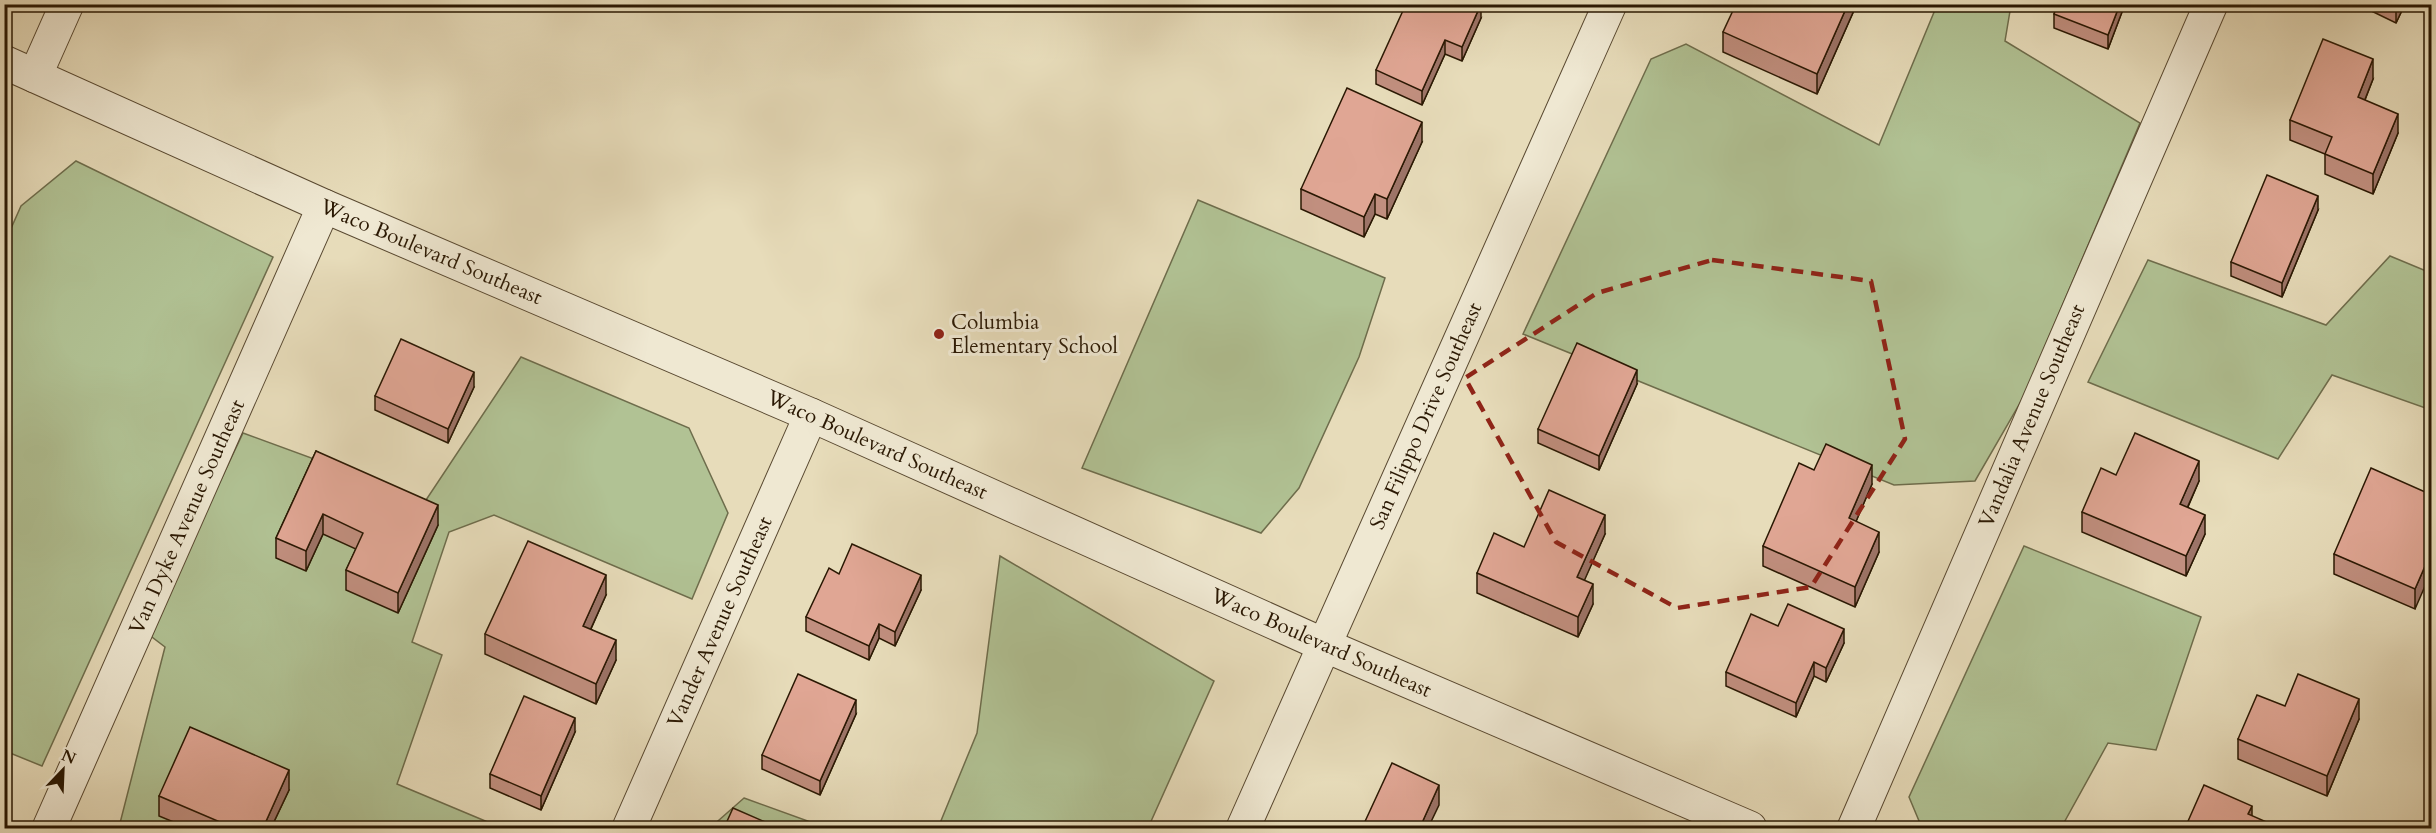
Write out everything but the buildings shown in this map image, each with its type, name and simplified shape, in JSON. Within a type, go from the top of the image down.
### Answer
[{"type":"street","points":[[35,76],[67,4]]},
{"type":"street","name":"San Filippo Drive Southeast","points":[[1243,828],[1610,4]]},
{"type":"street","name":"Vandalia Avenue Southeast","points":[[1854,828],[2211,4]]},
{"type":"street","name":"Waco Boulevard Southeast","points":[[4,62],[324,206],[812,415],[1324,645],[1750,828]]},
{"type":"street","name":"Van Dyke Avenue Southeast","points":[[49,828],[324,206]]},
{"type":"street","name":"Vander Avenue Southeast","points":[[629,828],[812,415]]},
{"type":"highlighted area","points":[[1712,260],[1871,281],[1905,439],[1811,587],[1677,608],[1556,542],[1465,378],[1597,293]]},
{"type":"green space","points":[[1937,5],[2011,5],[2005,41],[2140,123],[2023,398],[1975,481],[1894,485],[1523,334],[1651,59],[1686,44],[1879,145]]},
{"type":"green space","points":[[76,161],[273,257],[42,766],[5,751],[5,242],[21,206]]},
{"type":"green space","points":[[1198,200],[1385,278],[1359,357],[1299,488],[1261,533],[1082,468]]},
{"type":"green space","points":[[2390,256],[2431,273],[2431,410],[2332,375],[2278,459],[2088,382],[2148,260],[2326,325]]},
{"type":"green space","points":[[521,357],[689,428],[728,513],[692,599],[494,515],[449,532],[412,642],[442,655],[397,784],[502,828],[119,827],[165,647],[148,634],[243,433],[426,500]]},
{"type":"green space","points":[[2024,546],[2201,617],[2156,750],[2108,743],[2061,828],[1922,828],[1909,797]]},
{"type":"green space","points":[[1000,556],[1214,681],[1148,828],[938,828],[977,733]]},
{"type":"green space","points":[[744,798],[827,828],[710,828]]},
{"type":"place","name":"Columbia Elementary School","points":[[939,334]]}]
